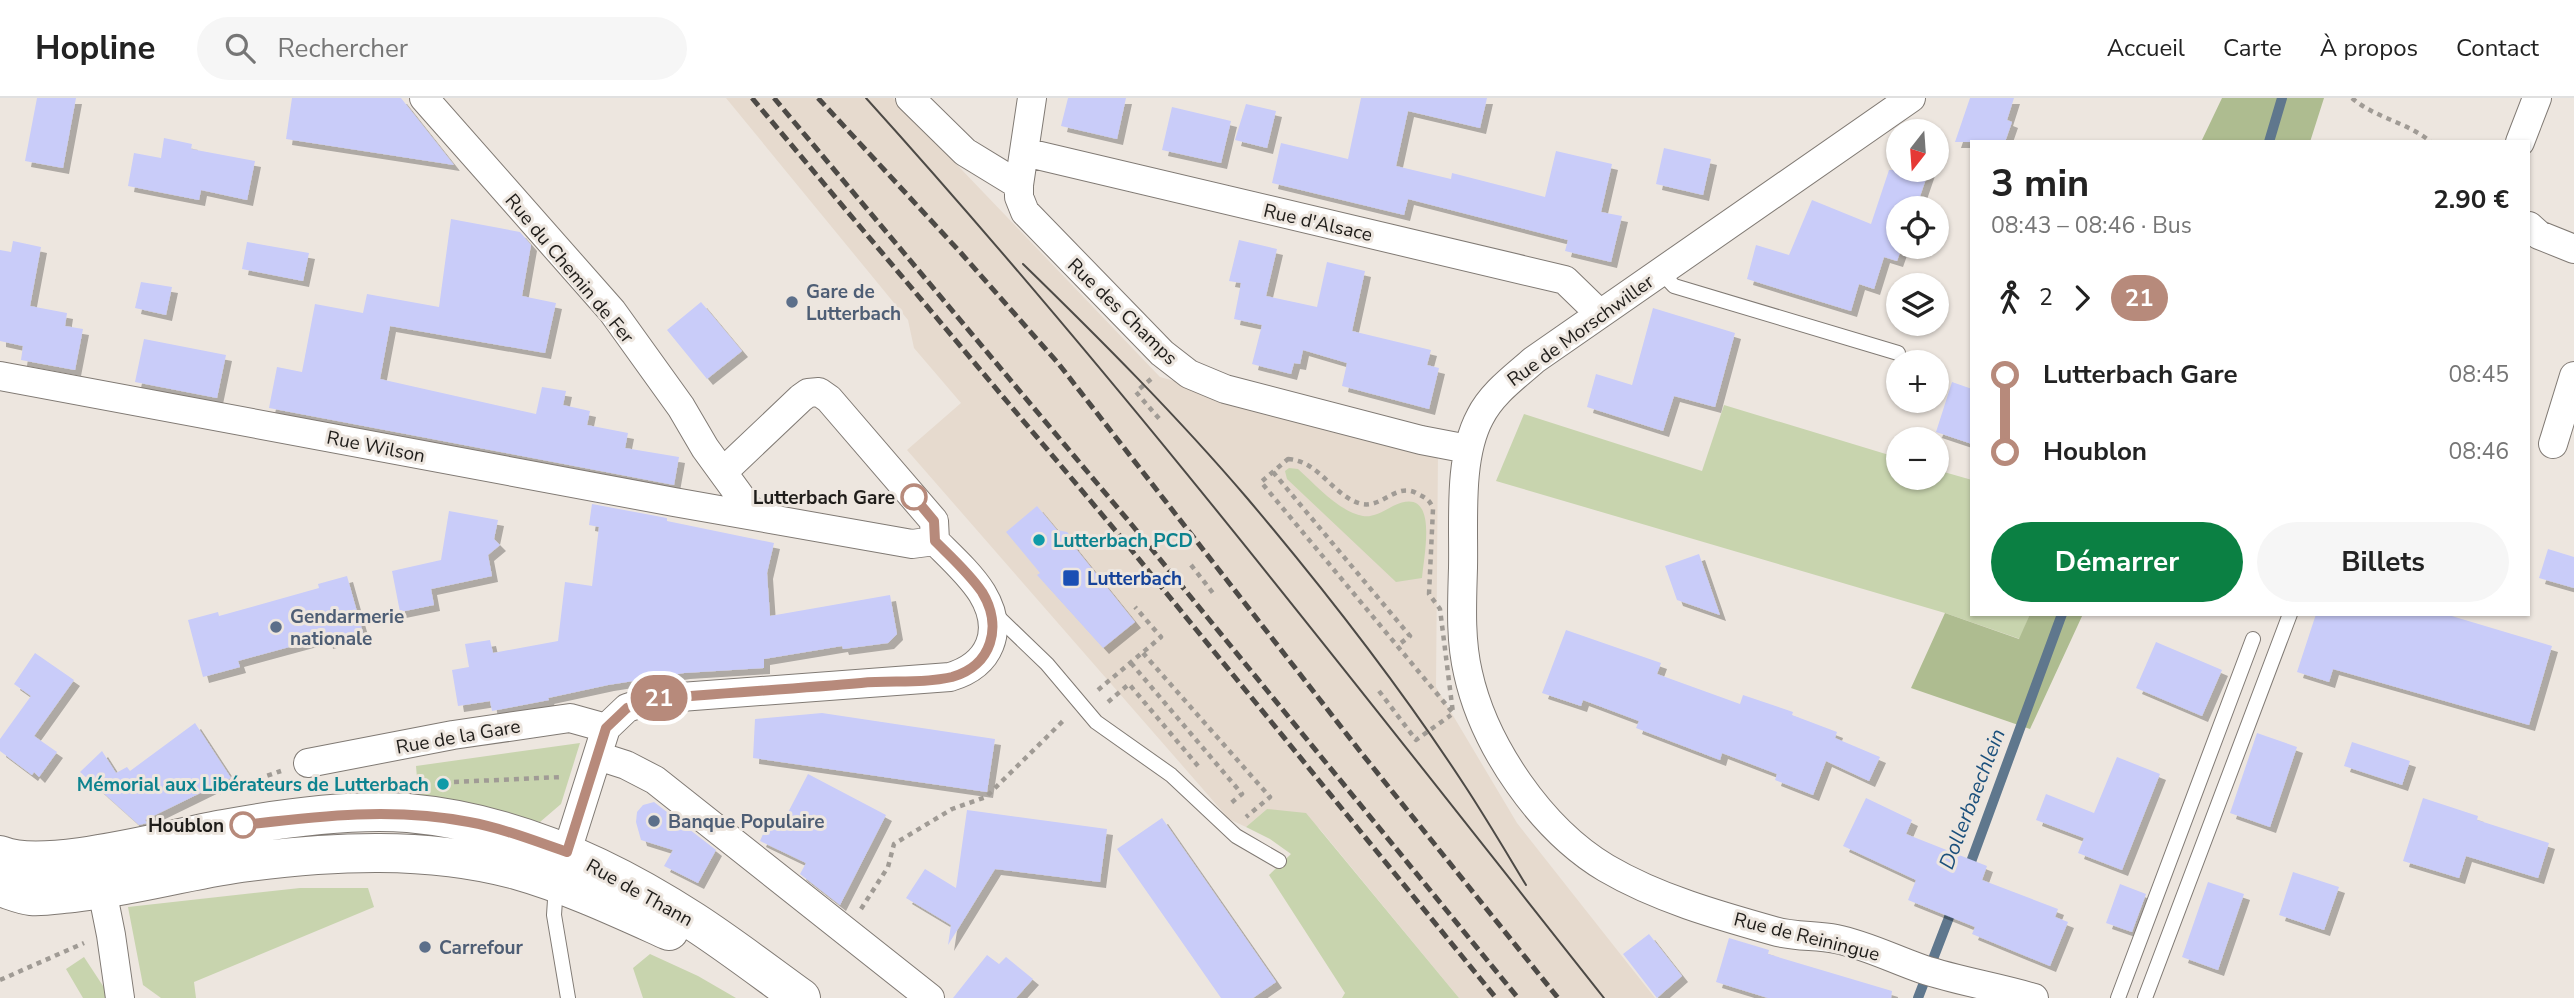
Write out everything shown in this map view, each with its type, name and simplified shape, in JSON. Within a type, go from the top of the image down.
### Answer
[{"type":"main road","name":"Rue de Thann","points":[[2,871],[30,896],[98,872],[237,864],[301,856],[417,855],[465,860],[515,870],[562,868],[649,894],[726,943],[799,997]]},
{"type":"main road","name":"Rue de Thann","points":[[562,868],[670,932],[799,997]]},
{"type":"street","name":"Rue du Chemin de Fer","points":[[424,98],[612,311],[753,514]]},
{"type":"street","points":[[910,98],[965,152],[1019,185]]},
{"type":"street","name":"Rue des Champs","points":[[1032,98],[1019,185],[1021,204],[1032,222],[1162,353],[1205,383],[1422,440],[1468,449]]},
{"type":"street","name":"Rue de Morschwiller","points":[[1556,827],[1516,780],[1502,757],[1474,696],[1468,672],[1462,604],[1468,449],[1480,415],[1501,388],[1534,360],[1911,98]]},
{"type":"street","points":[[2521,140],[2537,98]]},
{"type":"street","name":"Rue d'Alsace","points":[[1024,152],[1565,281],[1599,313]]},
{"type":"street","points":[[2530,227],[2539,235],[2574,249]]},
{"type":"street","name":"Rue Wilson","points":[[0,376],[674,502],[912,544],[935,541]]},
{"type":"street","points":[[2553,444],[2574,376]]},
{"type":"street","points":[[562,868],[606,728],[627,708],[654,699],[868,682],[930,680],[964,673],[984,658],[990,646],[992,628],[984,595],[935,541],[934,521],[819,392],[808,393],[801,398],[723,472]]},
{"type":"street","name":"Rue de la Gare","points":[[308,763],[453,735],[570,718],[606,728]]},
{"type":"street","points":[[594,766],[626,765],[655,780],[930,998]]},
{"type":"street","name":"Rue de Reiningue","points":[[1556,827],[1604,866],[1669,897],[1774,931],[1847,942],[1930,971],[2034,998]]},
{"type":"street","points":[[98,872],[120,998]]},
{"type":"lane","points":[[1660,271],[1674,286],[1888,350]]},
{"type":"lane","points":[[988,608],[1047,664],[1091,716],[1117,738],[1171,775],[1236,836],[1279,861]]},
{"type":"lane","points":[[2145,998],[2289,616]]},
{"type":"lane","points":[[2118,998],[2253,639]]},
{"type":"lane","points":[[562,868],[554,915],[568,998]]},
{"type":"path","points":[[2352,98],[2363,108],[2419,132],[2429,140]]},
{"type":"path","points":[[1289,459],[1302,460],[1352,500],[1366,505],[1378,502],[1402,489],[1414,491],[1430,501],[1433,509],[1429,594],[1440,609],[1453,713],[1261,482],[1289,459]]},
{"type":"path","points":[[1273,472],[1409,636],[1397,646]]},
{"type":"path","points":[[1191,565],[1213,593]]},
{"type":"path","points":[[1100,689],[1161,637],[1135,607]]},
{"type":"path","points":[[1143,653],[1270,797],[1230,831]]},
{"type":"path","points":[[1131,663],[1242,794],[1230,804],[1222,794]]},
{"type":"path","points":[[1091,716],[1129,684],[1205,774]]},
{"type":"path","points":[[1379,691],[1416,740],[1453,713]]},
{"type":"path","points":[[847,931],[888,867],[894,844],[952,808],[986,797],[1080,704]]},
{"type":"path","points":[[454,782],[594,766]]},
{"type":"path","points":[[0,980],[79,944],[111,935]]},
{"type":"shaded area","points":[[726,98],[893,98],[1160,377],[1438,453],[1436,687],[1517,823],[1655,998],[1459,998],[1319,828],[1267,809],[1246,827],[1229,819],[907,450],[961,403],[914,348],[908,320]]},
{"type":"green space","points":[[2222,98],[2324,98],[2311,140],[2202,140]]},
{"type":"green space","points":[[1724,405],[1886,454],[1886,490],[1949,490],[1949,473],[1970,479],[1970,616],[2029,616],[2020,639],[1945,613],[1496,481],[1524,414],[1702,471]]},
{"type":"green space","points":[[1289,468],[1298,469],[1336,503],[1363,516],[1374,515],[1408,502],[1418,504],[1426,524],[1422,578],[1396,582],[1287,479],[1285,471]]},
{"type":"green space","points":[[1945,613],[2019,639],[2029,616],[2082,616],[2030,729],[1911,688]]},
{"type":"green space","points":[[580,743],[561,804],[540,822],[464,806],[419,801],[416,766]]},
{"type":"green space","points":[[1267,809],[1306,813],[1459,998],[1342,998],[1345,993],[1269,875],[1291,854],[1246,827]]},
{"type":"green space","points":[[300,888],[368,888],[374,907],[194,982],[196,998],[161,998],[143,985],[128,907]]},
{"type":"green space","points":[[650,954],[698,976],[736,998],[643,998],[633,968]]},
{"type":"green space","points":[[84,957],[108,998],[83,998],[66,969]]},
{"type":"building","points":[[37,98],[76,98],[63,168],[25,161]]},
{"type":"building","points":[[292,98],[401,98],[454,165],[286,139]]},
{"type":"building","points":[[1068,98],[1126,98],[1117,139],[1061,126]]},
{"type":"building","points":[[1361,98],[1487,98],[1480,128],[1408,111],[1396,166],[1451,179],[1452,173],[1545,197],[1556,151],[1612,164],[1601,212],[1622,216],[1611,262],[1565,251],[1568,240],[1408,199],[1404,215],[1272,183],[1281,143],[1348,159]]},
{"type":"building","points":[[1970,98],[2014,98],[2007,120],[2012,122],[2006,140],[1955,142]]},
{"type":"building","points":[[1246,104],[1276,111],[1267,148],[1235,140]]},
{"type":"building","points":[[1172,107],[1231,121],[1221,163],[1162,150]]},
{"type":"building","points":[[164,138],[192,144],[191,149],[255,161],[247,200],[201,190],[199,200],[128,186],[134,153],[161,158]]},
{"type":"building","points":[[1664,148],[1711,159],[1703,195],[1656,184]]},
{"type":"building","points":[[1886,179],[1886,182],[1925,182],[1920,196],[1886,196],[1886,258],[1874,289],[1859,284],[1851,311],[1747,279],[1756,245],[1789,255],[1812,200],[1871,224]]},
{"type":"building","points":[[451,219],[520,232],[531,245],[522,296],[556,303],[545,353],[390,326],[380,379],[536,414],[542,387],[566,391],[563,405],[590,411],[587,425],[628,433],[625,448],[679,457],[674,485],[269,408],[277,367],[302,372],[315,304],[363,313],[367,294],[439,307]]},
{"type":"building","points":[[1239,240],[1277,249],[1266,296],[1317,307],[1327,262],[1365,271],[1352,331],[1431,350],[1427,365],[1439,368],[1429,409],[1342,386],[1347,363],[1303,350],[1300,364],[1294,363],[1291,374],[1252,364],[1262,325],[1234,319],[1241,283],[1229,281]]},
{"type":"building","points":[[13,241],[41,247],[30,306],[67,313],[65,326],[83,329],[75,370],[21,360],[23,346],[0,341],[0,250],[11,252]]},
{"type":"building","points":[[247,242],[309,253],[303,281],[242,269]]},
{"type":"building","points":[[141,282],[172,287],[166,315],[135,308]]},
{"type":"building","points":[[701,302],[742,351],[707,379],[667,330]]},
{"type":"building","points":[[1653,308],[1735,333],[1715,407],[1674,396],[1663,431],[1587,407],[1596,374],[1632,385]]},
{"type":"building","points":[[144,339],[226,355],[217,398],[135,382]]},
{"type":"building","points":[[1952,382],[1970,388],[1970,443],[1949,436],[1949,427],[1938,427],[1942,413],[1949,413]]},
{"type":"building","points":[[592,504],[774,543],[767,573],[770,616],[890,595],[897,634],[888,643],[843,649],[842,646],[764,659],[764,668],[684,673],[608,685],[492,711],[490,701],[458,706],[452,670],[469,667],[465,644],[490,640],[493,653],[558,641],[565,582],[592,586],[599,527],[589,525]]},
{"type":"building","points":[[1037,506],[1057,530],[1067,532],[1074,540],[1073,545],[1135,622],[1103,648],[1037,575],[1040,573],[1006,532]]},
{"type":"building","points":[[449,511],[498,520],[494,539],[500,545],[488,555],[492,576],[431,589],[434,605],[400,612],[392,571],[441,560]]},
{"type":"building","points":[[2548,549],[2574,557],[2574,588],[2539,578]]},
{"type":"building","points":[[1699,554],[1720,615],[1677,600],[1665,566]]},
{"type":"building","name":"Gendarmerie nationale","points":[[347,576],[363,633],[327,643],[326,637],[238,661],[240,667],[203,677],[188,620],[218,612],[219,616],[319,588],[318,584]]},
{"type":"building","points":[[2315,616],[2452,616],[2552,646],[2529,725],[2333,669],[2329,682],[2297,672]]},
{"type":"building","points":[[1566,630],[1661,663],[1657,674],[1740,704],[1743,695],[1793,712],[1792,715],[1837,732],[1835,738],[1880,757],[1869,781],[1826,761],[1813,795],[1775,780],[1777,774],[1722,753],[1720,760],[1636,728],[1639,721],[1583,700],[1581,706],[1542,693]]},
{"type":"building","points":[[2156,642],[2222,670],[2202,716],[2136,688]]},
{"type":"building","points":[[35,653],[74,680],[34,736],[57,752],[39,777],[34,772],[32,775],[0,751],[0,739],[31,696],[14,684]]},
{"type":"building","points":[[822,713],[995,739],[987,792],[753,758],[755,719]]},
{"type":"building","points":[[195,723],[231,778],[145,820],[147,823],[139,825],[80,772],[102,751],[116,773],[127,767],[130,771]]},
{"type":"building","points":[[2257,733],[2297,747],[2270,827],[2230,813]]},
{"type":"building","points":[[2352,742],[2410,761],[2402,785],[2344,766]]},
{"type":"building","points":[[2117,757],[2160,774],[2122,870],[2078,853],[2084,838],[2036,820],[2046,794],[2094,813]]},
{"type":"building","points":[[808,774],[886,815],[840,905],[800,874],[806,863],[760,841],[770,818],[782,824]]},
{"type":"building","points":[[1866,798],[1912,820],[1906,834],[1987,866],[1982,880],[2058,909],[2055,917],[2068,922],[2050,966],[1972,934],[1975,927],[1908,900],[1916,880],[1843,846]]},
{"type":"building","points":[[2423,798],[2478,816],[2477,820],[2549,843],[2538,878],[2466,856],[2459,878],[2403,861]]},
{"type":"building","points":[[654,802],[716,850],[698,883],[664,866],[673,850],[641,840],[636,822],[637,812],[643,805]]},
{"type":"building","points":[[967,810],[1107,829],[1100,882],[995,869],[948,945],[951,925],[906,898],[925,869],[956,888]]},
{"type":"building","points":[[1162,818],[1276,982],[1253,998],[1221,998],[1117,849]]},
{"type":"building","points":[[2293,872],[2339,887],[2324,930],[2279,915]]},
{"type":"building","points":[[2208,882],[2244,894],[2218,970],[2182,957]]},
{"type":"building","points":[[2120,884],[2146,894],[2132,932],[2106,923]]},
{"type":"building","points":[[1649,934],[1682,976],[1657,998],[1623,954]]},
{"type":"building","points":[[1729,938],[1769,950],[1768,954],[1892,991],[1891,998],[1768,998],[1716,982]]},
{"type":"building","points":[[987,955],[999,964],[1006,957],[1033,979],[1016,998],[953,998]]},
{"type":"waterway","name":"Dollerbaechlein","points":[[2270,140],[2282,98]]},
{"type":"waterway","name":"Dollerbaechlein","points":[[1968,870],[2061,616]]},
{"type":"waterway","name":"Dollerbaechlein","points":[[1918,998],[1953,907]]},
{"type":"tram line","points":[[866,98],[1057,317],[1150,429],[1604,998]]},
{"type":"tram line","points":[[1023,264],[1193,437],[1304,567],[1360,638],[1440,748],[1526,885]]},
{"type":"railway","points":[[752,98],[1120,536],[1496,998]]},
{"type":"railway","points":[[774,98],[1132,525],[1518,998]]},
{"type":"railway","points":[[818,98],[1058,363],[1359,750],[1558,998]]},
{"type":"bus line","name":"21","points":[[243,825],[332,814],[407,813],[470,822],[567,852],[606,728],[627,708],[654,699],[868,682],[930,680],[964,673],[984,658],[990,646],[992,628],[988,608],[984,595],[973,581],[935,541],[934,521],[914,497]]},
{"type":"place","name":"Gare de Lutterbach","points":[[792,302]]},
{"type":"place","name":"Lutterbach Gare","points":[[914,497]]},
{"type":"place","name":"Lutterbach PCD","points":[[1039,540]]},
{"type":"place","name":"Lutterbach","points":[[1071,578]]},
{"type":"place","name":"Gendarmerie nationale","points":[[276,627]]},
{"type":"place","name":"Mémorial aux Libérateurs de Lutterbach","points":[[443,784]]},
{"type":"place","name":"Banque Populaire","points":[[654,821]]},
{"type":"place","name":"Houblon","points":[[243,825]]},
{"type":"place","name":"Carrefour","points":[[425,947]]}]
